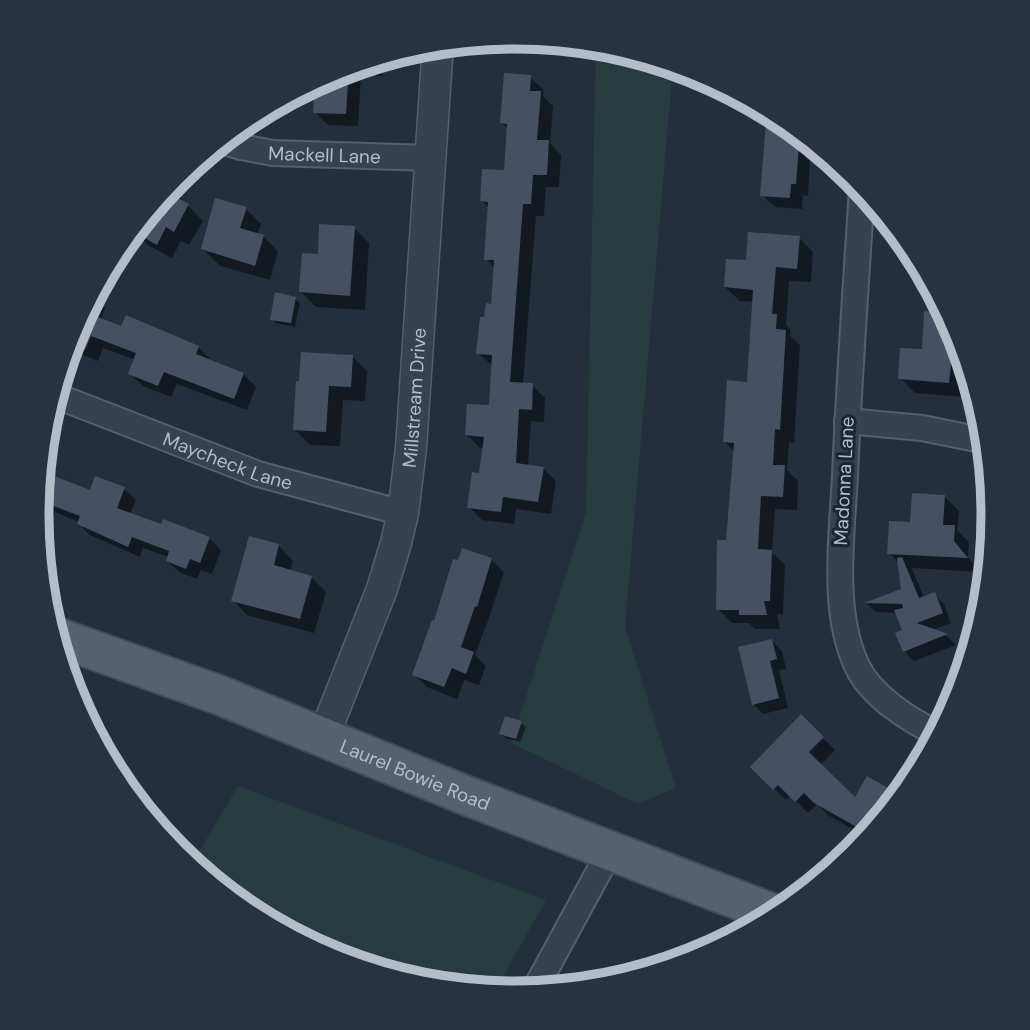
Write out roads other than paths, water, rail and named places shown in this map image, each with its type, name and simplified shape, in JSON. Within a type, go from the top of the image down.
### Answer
[{"type":"main road","name":"Laurel Bowie Road","points":[[66,640],[219,695],[763,909]]},
{"type":"street","name":"Millstream Drive","points":[[323,738],[382,590],[403,513],[411,448],[437,56]]},
{"type":"street","name":"Mackell Lane","points":[[232,144],[273,153],[430,158]]},
{"type":"street","name":"Madonna Lane","points":[[861,203],[840,572],[849,644],[858,668],[873,688],[929,730]]},
{"type":"street","name":"Maycheck Lane","points":[[64,398],[258,474],[403,513]]},
{"type":"street","points":[[847,421],[922,428],[974,439]]},
{"type":"street","points":[[540,980],[610,851]]}]
